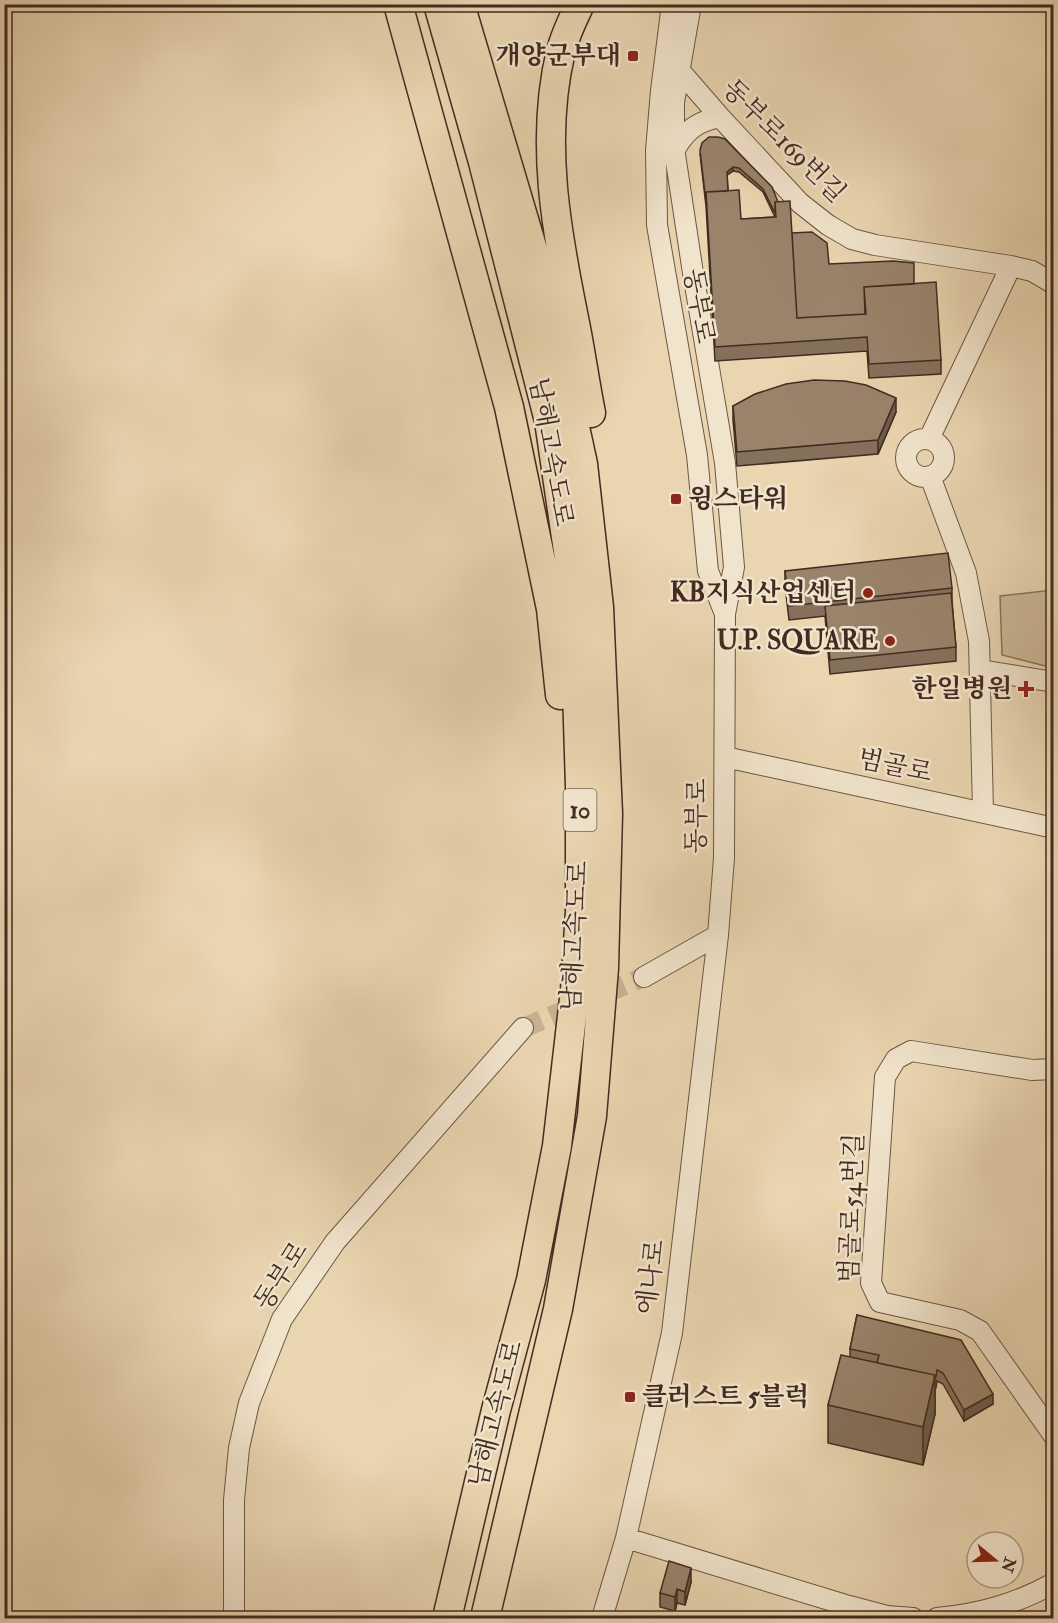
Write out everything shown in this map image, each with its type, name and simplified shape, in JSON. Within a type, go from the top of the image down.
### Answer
[{"type":"highway","points":[[390,4],[430,122]]},
{"type":"highway","points":[[398,4],[509,407],[551,609],[560,699],[565,859],[580,911]]},
{"type":"highway","name":"남해고속도로","points":[[438,4],[483,162],[549,421],[574,592],[580,787],[580,911],[575,990],[555,1157],[531,1281],[496,1410],[447,1618]]},
{"type":"highway","name":"남해고속도로","points":[[460,4],[536,261],[556,340],[582,464],[599,607],[608,814],[604,968],[592,1116],[558,1309],[485,1618]]},
{"type":"highway","points":[[580,4],[561,49],[555,84],[551,161],[552,189],[564,273],[594,434],[582,464]]},
{"type":"street","name":"동부로","points":[[672,4],[656,150],[657,225],[697,455],[708,571],[725,614]]},
{"type":"street","name":"동부로","points":[[691,4],[674,102],[674,151],[725,464],[734,567],[725,614],[724,858],[718,935]]},
{"type":"street","name":"동부로169번길","points":[[666,53],[720,117],[800,203],[828,225],[852,239],[1011,266],[1032,271],[1053,284]]},
{"type":"street","points":[[674,151],[682,137],[694,126],[705,120],[720,117]]},
{"type":"street","points":[[929,439],[1011,266]]},
{"type":"street","points":[[922,439],[929,439],[939,445],[944,457],[941,469],[924,477],[912,473],[906,462],[906,456],[911,444],[922,439]]},
{"type":"street","points":[[930,476],[966,573],[979,641],[982,812]]},
{"type":"street","points":[[980,670],[1053,682]]},
{"type":"street","name":"범골로","points":[[725,757],[1053,828]]},
{"type":"street","points":[[644,977],[718,935]]},
{"type":"street","name":"에나로","points":[[602,1618],[626,1538],[672,1333],[718,935]]},
{"type":"street","name":"동부로","points":[[234,1618],[234,1500],[239,1448],[249,1403],[282,1319],[335,1242],[522,1028]]},
{"type":"street","name":"범골로54번길","points":[[1032,1070],[911,1051],[896,1059],[885,1077],[872,1284],[875,1296],[880,1302],[960,1320],[980,1331],[1053,1436]]},
{"type":"street","points":[[1032,1070],[1053,1069]]},
{"type":"street","points":[[1032,1070],[1053,1081]]},
{"type":"street","points":[[626,1538],[847,1612],[913,1618]]},
{"type":"street","points":[[937,1618],[968,1617],[1029,1597],[1053,1583]]},
{"type":"shaded area","points":[[1053,590],[1053,668],[1002,655],[1000,596]]},
{"type":"building","points":[[709,137],[725,139],[772,187],[778,202],[775,202],[775,213],[763,189],[739,168],[733,167],[727,172],[728,191],[706,192],[706,202],[700,150],[702,143]]},
{"type":"building","points":[[739,190],[741,219],[776,217],[775,202],[790,201],[797,318],[866,314],[864,287],[936,282],[941,360],[869,364],[867,337],[715,347],[706,192]]},
{"type":"building","points":[[812,232],[827,243],[829,264],[893,261],[914,263],[914,284],[864,287],[865,314],[797,318],[792,233]]},
{"type":"building","points":[[814,380],[845,381],[866,385],[896,398],[878,440],[737,452],[733,406],[755,394],[786,384]]},
{"type":"building","name":"KB지식산업센터","points":[[948,553],[952,588],[789,606],[785,571]]},
{"type":"building","name":"U.P. SQUARE","points":[[951,593],[956,647],[830,660],[825,606]]},
{"type":"building","points":[[857,1315],[961,1340],[993,1394],[964,1410],[943,1373],[937,1370],[936,1377],[934,1377],[935,1375],[877,1363],[879,1355],[850,1349]]},
{"type":"building","points":[[841,1355],[935,1375],[923,1427],[828,1405]]},
{"type":"building","points":[[669,1561],[691,1568],[685,1592],[677,1589],[675,1597],[660,1593]]},
{"type":"tunnel","points":[[523,1028],[644,977]]},
{"type":"place","name":"개양군부대","points":[[633,56]]},
{"type":"place","name":"윙스타워","points":[[676,499]]},
{"type":"place","name":"KB지식산업센터","points":[[868,593]]},
{"type":"place","name":"U.P. SQUARE","points":[[890,641]]},
{"type":"place","name":"한일병원","points":[[1026,689]]},
{"type":"place","name":"클러스트 5블럭","points":[[630,1397]]}]
